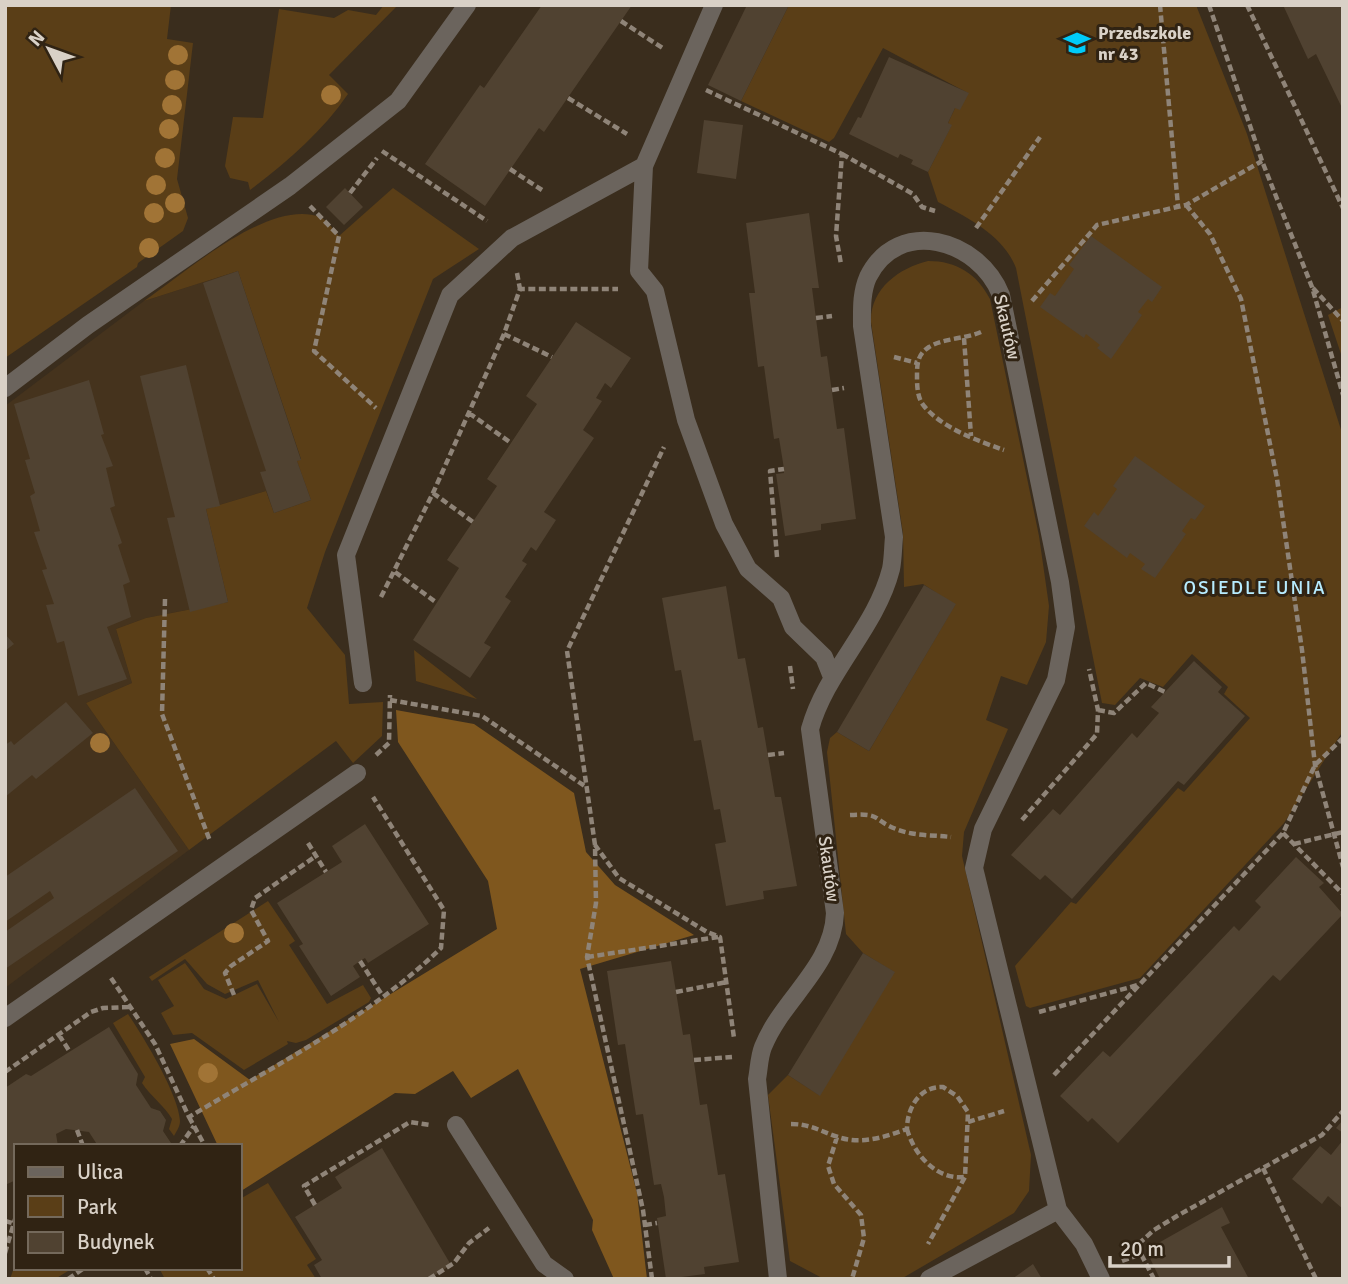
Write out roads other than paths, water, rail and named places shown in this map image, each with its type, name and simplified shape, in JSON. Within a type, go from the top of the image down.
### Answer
[{"type":"street","points":[[5,388],[88,325],[290,186],[398,101],[467,5]]},
{"type":"street","points":[[714,5],[644,166],[639,271],[655,291],[685,420],[724,524],[748,569],[781,598],[793,627],[824,657],[832,677]]},
{"type":"street","points":[[363,683],[346,555],[450,295],[512,238],[644,166]]},
{"type":"street","name":"Skautów","points":[[778,1279],[757,1079],[762,1049],[773,1027],[827,951],[835,930],[810,729],[816,708],[832,677],[877,602],[891,569],[893,548],[862,326],[864,288],[875,267],[895,249],[926,242],[949,244],[970,254],[984,265],[1001,295],[1060,582],[1066,627],[1056,680],[983,829],[974,868],[1058,1210],[1084,1244],[1101,1279]]},
{"type":"street","points":[[5,1018],[357,773]]},
{"type":"street","points":[[456,1125],[544,1264],[565,1279]]},
{"type":"street","points":[[929,1279],[1058,1210]]},
{"type":"place","name":"Przedszkole nr 43","points":[[1077,43]]},
{"type":"district","name":"OSIEDLE UNIA","points":[[1255,588]]}]
